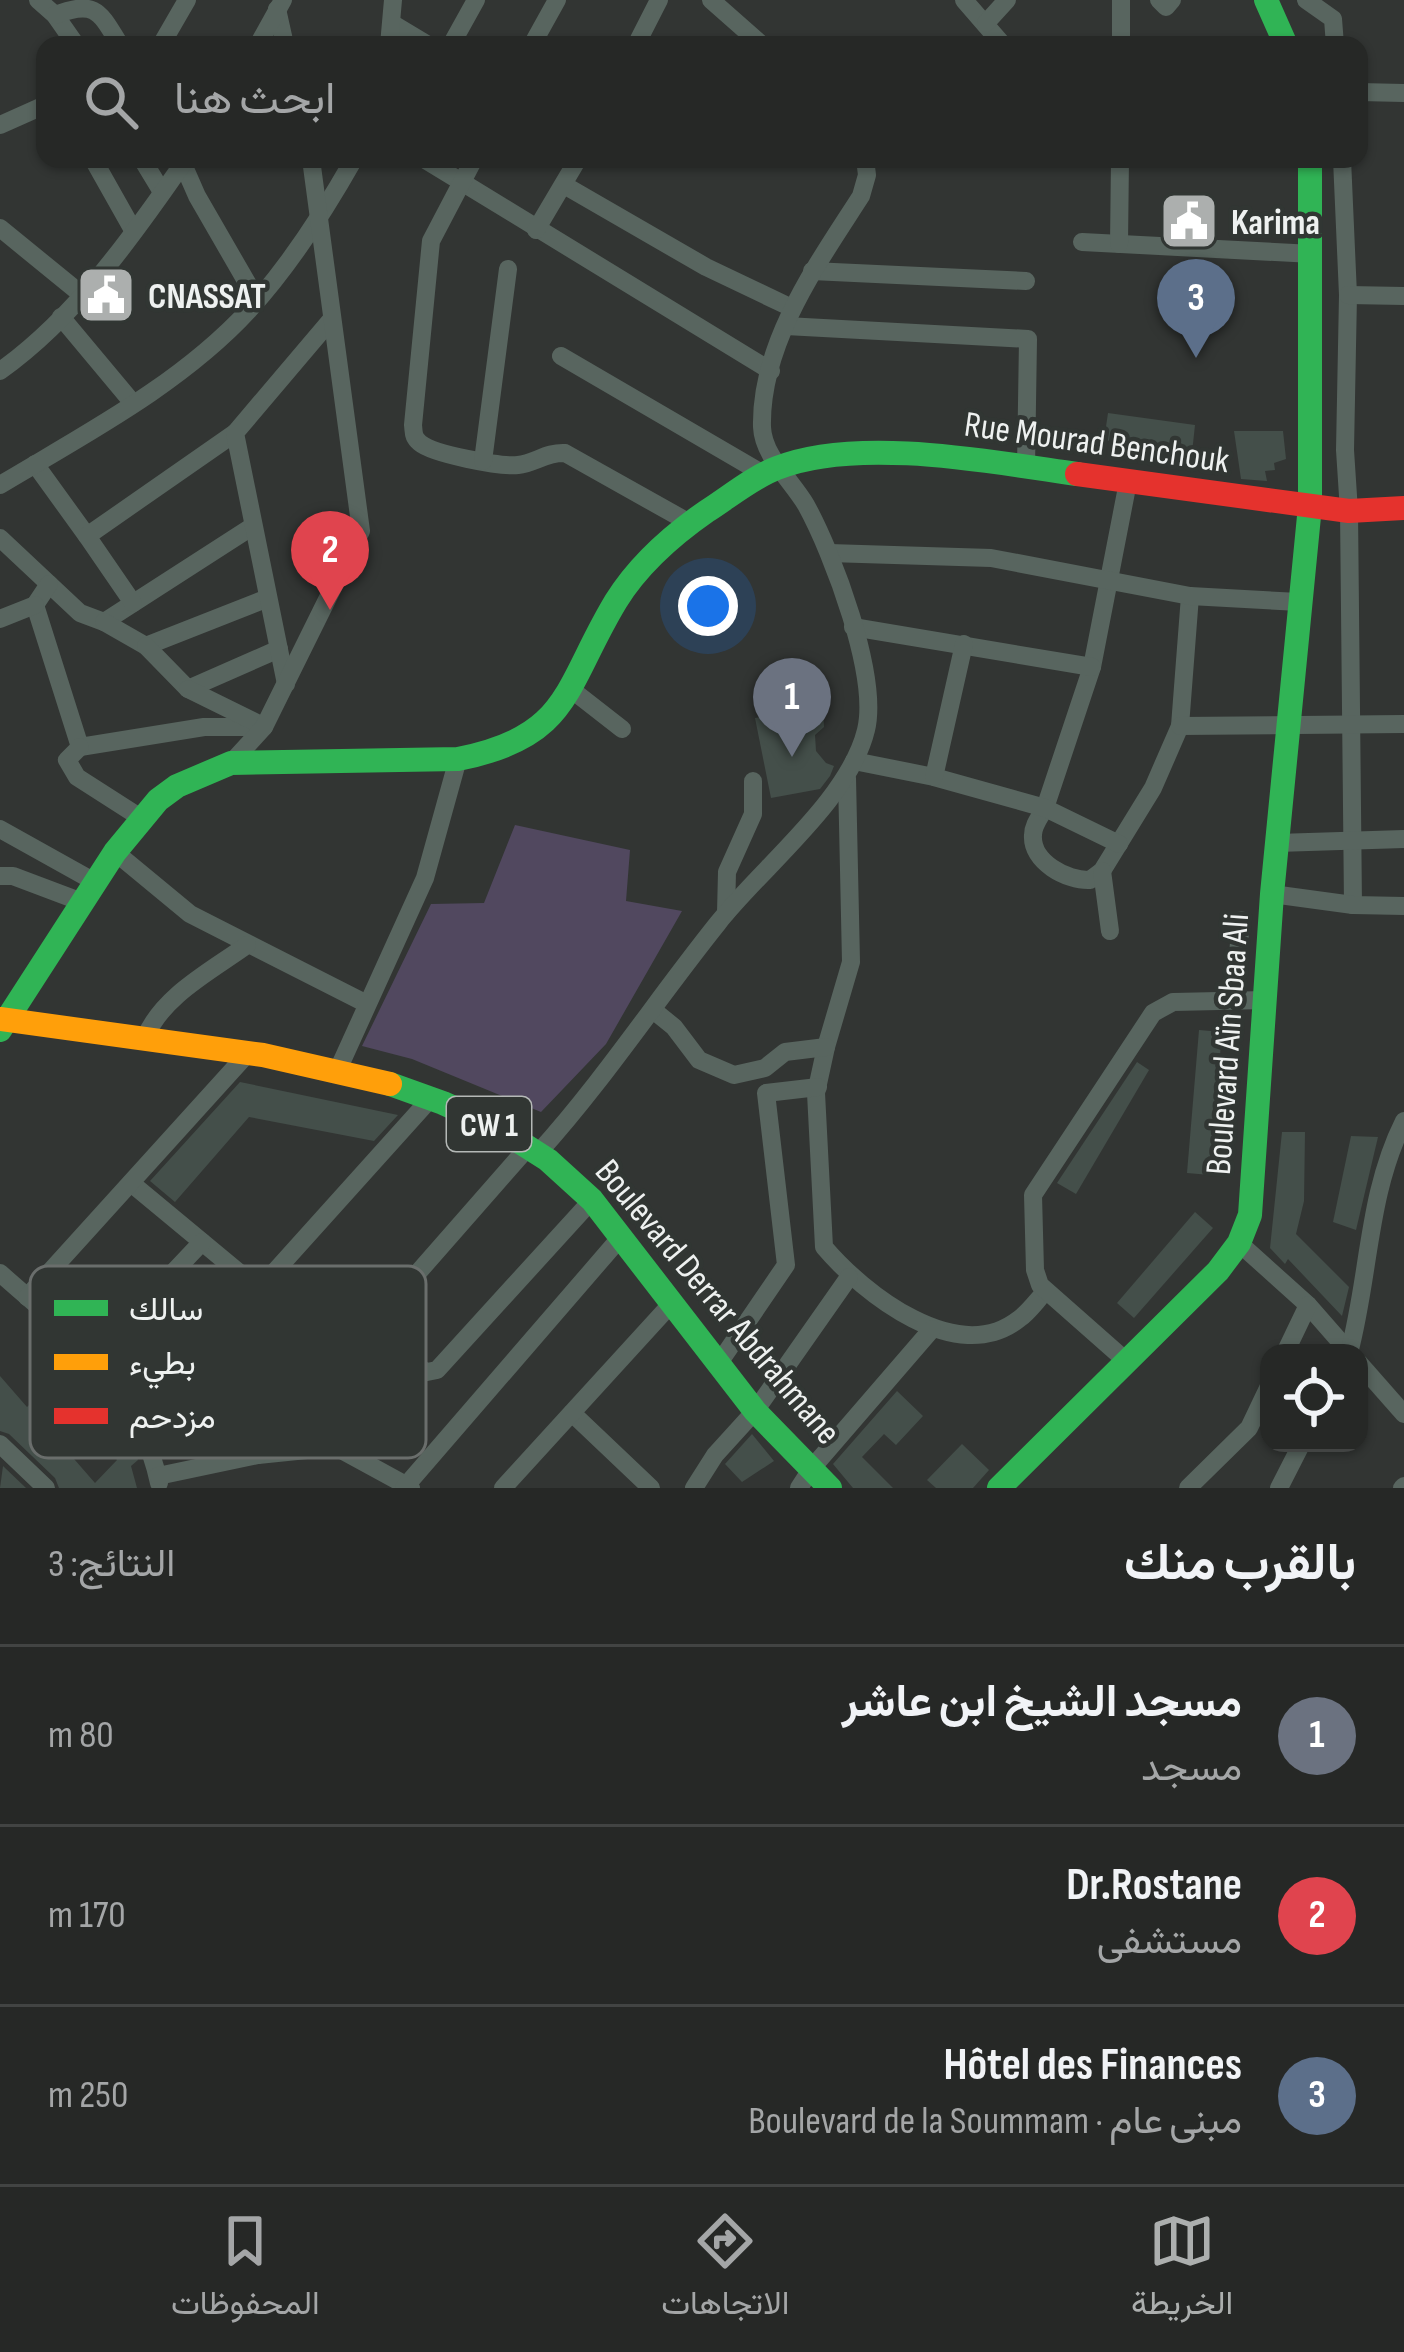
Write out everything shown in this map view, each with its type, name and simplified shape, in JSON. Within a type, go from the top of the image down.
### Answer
[{"type":"main road","points":[[1266,0],[1282,36]]},
{"type":"main road","name":"Boulevard Aïn Sbaa Ali","points":[[999,1488],[1218,1271],[1239,1243],[1250,1215],[1272,894],[1310,506],[1310,168]]},
{"type":"main road","name":"Rue Mourad Benchouk","points":[[772,471],[889,454],[955,457],[1349,511],[1404,508]]},
{"type":"main road","points":[[2,1022],[115,852],[141,818],[177,786],[231,763],[458,759],[490,755],[527,741],[572,690],[616,601],[651,555],[688,523],[772,471]]},
{"type":"main road","name":"Boulevard Derrar Abdrahmane","points":[[2,1022],[249,1052],[337,1072],[431,1098],[534,1149],[592,1200],[805,1478],[830,1488]]},
{"type":"street","points":[[38,0],[70,36]]},
{"type":"street","points":[[166,36],[187,0]]},
{"type":"street","points":[[391,36],[393,0]]},
{"type":"street","points":[[456,36],[476,0]]},
{"type":"street","points":[[537,36],[557,0]]},
{"type":"street","points":[[641,36],[659,0]]},
{"type":"street","points":[[710,0],[752,36]]},
{"type":"street","points":[[964,0],[996,36]]},
{"type":"street","points":[[986,23],[1007,0]]},
{"type":"street","points":[[1120,36],[1121,0]]},
{"type":"street","points":[[1159,0],[1166,7],[1172,0]]},
{"type":"street","points":[[1306,0],[1333,19]]},
{"type":"street","points":[[1334,36],[1333,19],[1347,0]]},
{"type":"street","points":[[55,15],[86,4],[114,36]]},
{"type":"street","points":[[263,36],[279,5]]},
{"type":"street","points":[[279,5],[284,36]]},
{"type":"street","points":[[393,24],[413,36]]},
{"type":"street","points":[[1368,92],[1404,92]]},
{"type":"street","points":[[0,123],[36,109]]},
{"type":"street","points":[[98,168],[133,230]]},
{"type":"street","points":[[147,168],[162,192]]},
{"type":"street","points":[[0,371],[61,317],[180,168]]},
{"type":"street","points":[[187,168],[197,196],[257,300]]},
{"type":"street","points":[[231,763],[264,727],[361,531],[312,168]]},
{"type":"street","points":[[0,485],[132,402],[218,339],[257,300],[318,220],[349,168]]},
{"type":"street","points":[[438,168],[771,371]]},
{"type":"street","points":[[470,168],[430,241],[412,425],[424,446],[512,465],[566,453],[688,523]]},
{"type":"street","points":[[536,230],[573,168]]},
{"type":"street","points":[[772,471],[763,435],[771,371],[789,317],[812,271],[861,196],[866,168]]},
{"type":"street","points":[[1119,244],[1120,168]]},
{"type":"street","points":[[1342,168],[1348,295],[1345,450],[1353,905]]},
{"type":"street","points":[[564,185],[789,317],[1028,339],[1027,467]]},
{"type":"street","points":[[0,228],[81,294]]},
{"type":"street","points":[[1082,242],[1313,254]]},
{"type":"street","points":[[483,461],[508,269]]},
{"type":"street","points":[[812,271],[1026,281]]},
{"type":"street","points":[[1348,295],[1404,296]]},
{"type":"street","points":[[61,317],[132,402]]},
{"type":"street","points":[[87,536],[235,433],[331,321]]},
{"type":"street","points":[[426,1269],[653,1010],[726,913],[850,770],[867,728],[866,687],[853,627],[829,553],[804,502],[772,471],[561,356]]},
{"type":"street","points":[[235,433],[286,684]]},
{"type":"street","points":[[35,464],[133,603]]},
{"type":"street","points":[[1128,482],[1092,667],[1045,808],[1033,830],[1039,857],[1079,880],[1090,880],[1102,872],[1153,788],[1180,726],[1190,596]]},
{"type":"street","points":[[104,622],[254,526]]},
{"type":"street","points":[[0,538],[80,613],[146,646],[188,689],[264,727]]},
{"type":"street","points":[[829,553],[992,558],[1190,596],[1299,602]]},
{"type":"street","points":[[0,619],[35,605],[49,584]]},
{"type":"street","points":[[146,646],[268,598]]},
{"type":"street","points":[[35,605],[80,747]]},
{"type":"street","points":[[853,627],[1092,667]]},
{"type":"street","points":[[934,777],[964,644]]},
{"type":"street","points":[[188,689],[279,649]]},
{"type":"street","points":[[572,690],[622,729]]},
{"type":"street","points":[[1180,726],[1404,724]]},
{"type":"street","points":[[141,818],[76,778],[68,760],[80,747],[204,727],[264,727]]},
{"type":"street","points":[[337,1072],[425,878],[458,759]]},
{"type":"street","points":[[850,770],[934,777],[1045,808],[1119,844]]},
{"type":"street","points":[[850,770],[851,962],[818,1088],[824,1247],[849,1277],[932,1329],[954,1334],[998,1330],[1018,1321],[1046,1292]]},
{"type":"street","points":[[726,913],[727,872],[753,814],[753,781]]},
{"type":"street","points":[[0,829],[89,892]]},
{"type":"street","points":[[1277,843],[1404,839]]},
{"type":"street","points":[[115,852],[190,914],[367,1004]]},
{"type":"street","points":[[1102,872],[1110,932]]},
{"type":"street","points":[[0,876],[89,892]]},
{"type":"street","points":[[1272,894],[1353,905],[1404,906]]},
{"type":"street","points":[[1234,1001],[1241,920]]},
{"type":"street","points":[[145,1038],[166,1004],[247,945]]},
{"type":"street","points":[[1125,1360],[1046,1292],[1035,1270],[1033,1195],[1153,1013],[1173,1002],[1265,1000]]},
{"type":"street","points":[[653,1010],[699,1060],[734,1075],[765,1068],[785,1052],[826,1047]]},
{"type":"street","points":[[55,1266],[249,1052]]},
{"type":"street","points":[[719,1363],[786,1265],[766,1093],[818,1088]]},
{"type":"street","points":[[278,1266],[431,1098]]},
{"type":"street","points":[[1351,1344],[1364,1298],[1376,1192],[1404,1121]]},
{"type":"street","points":[[131,1183],[231,1266]]},
{"type":"street","points":[[426,1372],[437,1370],[592,1200]]},
{"type":"street","points":[[356,1458],[407,1487],[620,1238]]},
{"type":"street","points":[[179,1266],[202,1242]]},
{"type":"street","points":[[1239,1243],[1308,1305],[1341,1344]]},
{"type":"street","points":[[784,1244],[824,1247]]},
{"type":"street","points":[[0,1273],[30,1300]]},
{"type":"street","points":[[694,1488],[849,1277]]},
{"type":"street","points":[[27,1297],[30,1294]]},
{"type":"street","points":[[503,1488],[672,1303]]},
{"type":"street","points":[[1289,1344],[1308,1305]]},
{"type":"street","points":[[805,1478],[932,1329]]},
{"type":"street","points":[[1368,1373],[1404,1414]]},
{"type":"street","points":[[1197,1486],[1249,1428],[1260,1405]]},
{"type":"street","points":[[572,1412],[651,1488]]},
{"type":"street","points":[[0,1444],[46,1488]]},
{"type":"street","points":[[1279,1488],[1297,1452]]},
{"type":"street","points":[[159,1482],[247,1458]]},
{"type":"shaded area","points":[[515,825],[630,850],[626,901],[682,911],[606,1044],[541,1112],[412,1059],[362,1046],[431,904],[484,903]]},
{"type":"building","points":[[1108,413],[1195,425],[1192,453],[1104,440]]},
{"type":"building","points":[[1234,431],[1283,431],[1286,459],[1274,463],[1275,470],[1265,471],[1267,481],[1241,479]]},
{"type":"building","points":[[823,707],[824,727],[815,735],[816,751],[834,766],[830,776],[820,789],[771,798],[755,718]]},
{"type":"building","points":[[1199,1030],[1222,1032],[1210,1175],[1187,1173]]},
{"type":"building","points":[[1137,1062],[1149,1070],[1076,1194],[1057,1183]]},
{"type":"building","points":[[240,1082],[398,1115],[374,1141],[249,1117],[175,1202],[150,1181]]},
{"type":"building","points":[[1282,1132],[1305,1132],[1304,1201],[1296,1234],[1349,1287],[1342,1316],[1288,1259],[1285,1264],[1270,1248]]},
{"type":"building","points":[[1351,1136],[1378,1137],[1356,1230],[1333,1222]]},
{"type":"building","points":[[1195,1212],[1213,1228],[1134,1318],[1117,1303]]},
{"type":"building","points":[[0,1376],[27,1407],[30,1404],[30,1454],[0,1431]]},
{"type":"building","points":[[897,1391],[923,1416],[896,1445],[884,1434],[862,1457],[893,1488],[853,1488],[833,1464]]},
{"type":"building","points":[[752,1434],[774,1461],[742,1482],[725,1464]]},
{"type":"building","points":[[962,1444],[989,1470],[973,1488],[936,1488],[927,1480]]},
{"type":"building","points":[[34,1458],[73,1458],[95,1483],[115,1458],[138,1460],[131,1466],[137,1488],[59,1488]]},
{"type":"building","points":[[3,1466],[26,1488],[0,1488]]},
{"type":"traffic: fast","points":[[1266,0],[1282,36]]},
{"type":"traffic: fast","points":[[999,1488],[1218,1271],[1239,1243],[1250,1215],[1272,894],[1310,506],[1310,168]]},
{"type":"traffic: fast","points":[[0,1030],[115,852],[158,800],[177,786],[231,763],[458,759],[523,737],[560,704],[616,601],[645,563],[694,521],[768,472],[809,459],[885,453],[966,458],[1077,474]]},
{"type":"traffic: fast","points":[[390,1084],[498,1128],[548,1160],[592,1200],[755,1411],[830,1488]]},
{"type":"traffic: slow","points":[[0,1019],[263,1055],[390,1084]]},
{"type":"traffic: jam","points":[[1077,474],[1349,511],[1404,508]]},
{"type":"place","name":"Karima","points":[[1189,221]]},
{"type":"place","name":"CNASSAT","points":[[106,295]]},
{"type":"place","name":"Hôtel des Finances","points":[[1196,358]]},
{"type":"place","name":"Dr.Rostane","points":[[330,610]]},
{"type":"place","name":"مسجد الشيخ ابن عاشر","points":[[792,757]]}]
